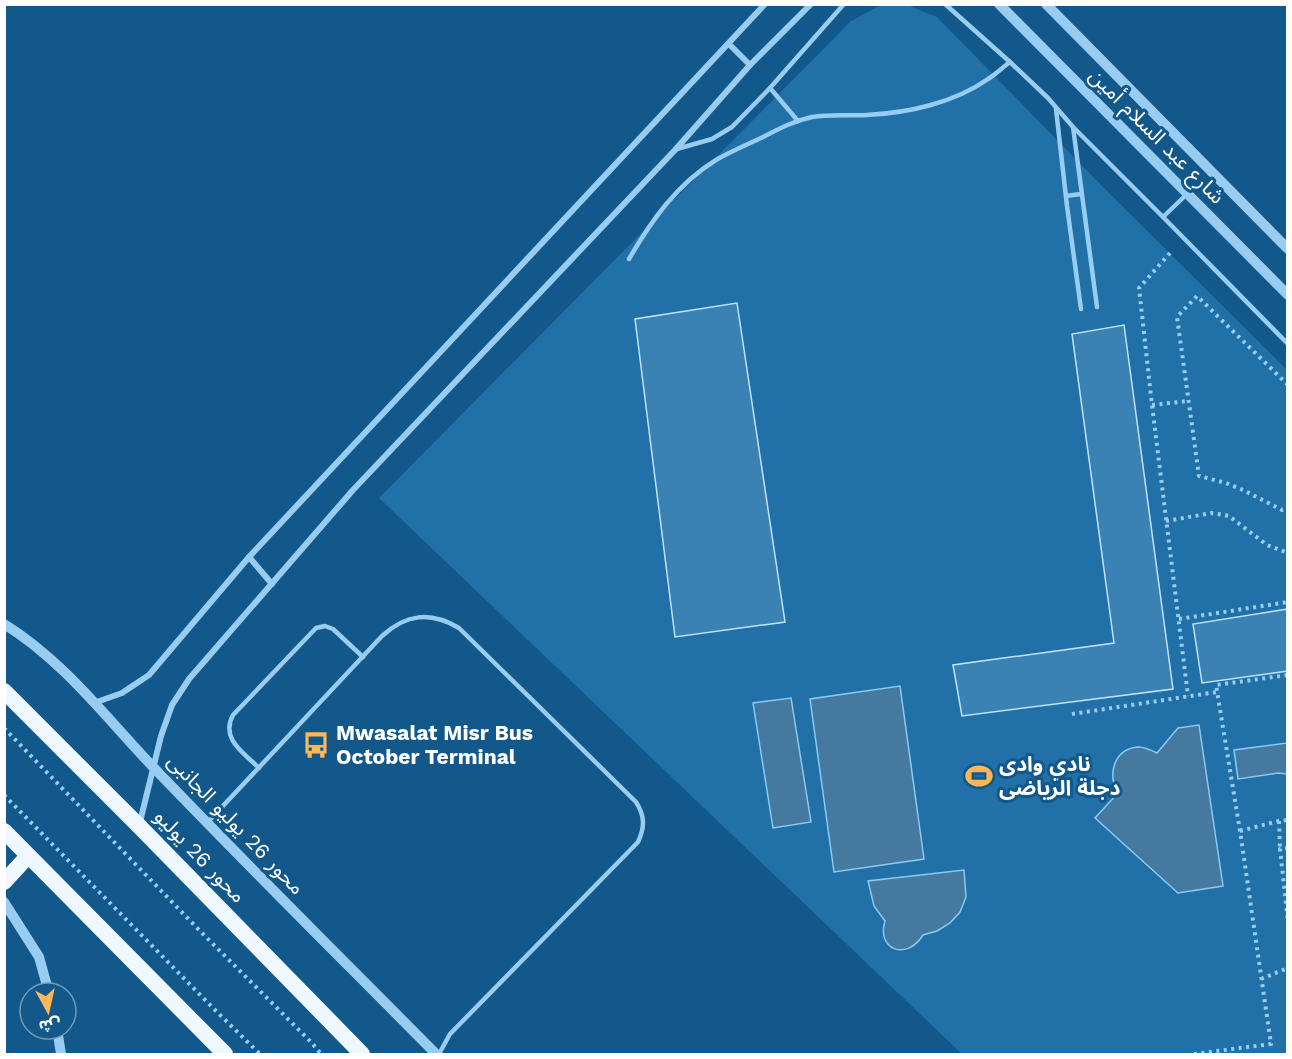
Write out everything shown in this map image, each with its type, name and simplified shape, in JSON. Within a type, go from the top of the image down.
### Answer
[{"type":"highway","name":"محور 26 يوليو","points":[[4,691],[362,1054]]},
{"type":"highway","points":[[4,831],[225,1054]]},
{"type":"highway","points":[[4,882],[28,856]]},
{"type":"street","points":[[94,703],[122,693],[149,675],[249,556],[765,4]]},
{"type":"street","points":[[139,826],[161,736],[172,705],[189,679],[353,490],[675,150],[750,65],[811,4]]},
{"type":"street","name":"شارع عبد السلام أمين","points":[[999,4],[1287,295]]},
{"type":"street","name":"شارع عبد السلام أمين","points":[[1047,4],[1287,249]]},
{"type":"street","points":[[729,44],[750,65]]},
{"type":"street","points":[[249,556],[272,584]]},
{"type":"street","name":"محور 26 يوليو الجانبى","points":[[4,624],[68,674],[207,823],[437,1054]]},
{"type":"street","points":[[4,902],[39,957],[46,981]]},
{"type":"lane","points":[[675,150],[712,139],[732,127],[770,88],[844,4]]},
{"type":"lane","points":[[945,4],[1010,62],[1287,344]]},
{"type":"lane","points":[[629,259],[664,205],[704,168],[732,152],[798,121],[822,116],[890,113],[929,105],[987,80],[1010,62]]},
{"type":"lane","points":[[770,88],[798,121]]},
{"type":"lane","points":[[1056,108],[1081,309]]},
{"type":"lane","points":[[1073,127],[1097,307]]},
{"type":"lane","points":[[1066,196],[1081,194]]},
{"type":"lane","points":[[1163,217],[1187,194]]},
{"type":"lane","points":[[207,823],[391,628],[413,618],[425,617],[448,621],[459,628],[636,802],[643,817],[644,826],[638,842],[450,1034],[437,1054]]},
{"type":"lane","points":[[259,768],[231,740],[228,727],[233,715],[316,628],[325,626],[333,629],[363,657]]},
{"type":"path","points":[[1170,253],[1139,288],[1188,696]]},
{"type":"path","points":[[1287,385],[1197,296],[1177,317],[1199,476],[1226,483],[1282,510],[1287,508]]},
{"type":"path","points":[[1152,405],[1188,401]]},
{"type":"path","points":[[1166,520],[1212,513],[1229,516],[1267,545],[1287,553]]},
{"type":"path","points":[[1179,619],[1287,602]]},
{"type":"path","points":[[1194,1054],[1271,1044],[1216,685],[1287,675]]},
{"type":"path","points":[[1072,714],[1217,692]]},
{"type":"path","points":[[4,728],[321,1054]]},
{"type":"path","points":[[4,795],[260,1054]]},
{"type":"path","points":[[1239,831],[1287,820]]},
{"type":"path","points":[[1279,821],[1287,922]]},
{"type":"path","points":[[1280,849],[1287,848]]},
{"type":"path","points":[[1261,979],[1287,968]]},
{"type":"shaded area","name":"نادي وادى دجلة الرياضى","points":[[907,5],[937,17],[1100,184],[1287,370],[1287,1054],[962,1054],[379,498],[851,21],[879,6]]},
{"type":"shaded area","points":[[900,686],[924,859],[834,872],[810,699]]},
{"type":"shaded area","points":[[791,698],[811,822],[773,828],[753,703]]},
{"type":"shaded area","points":[[1199,725],[1223,886],[1178,893],[1095,818],[1118,793],[1113,771],[1118,757],[1123,752],[1138,747],[1157,753],[1178,728]]},
{"type":"shaded area","points":[[1287,743],[1287,774],[1278,773],[1238,779],[1234,750]]},
{"type":"shaded area","points":[[964,870],[966,897],[960,912],[950,923],[937,931],[923,935],[909,948],[894,949],[889,945],[883,931],[885,921],[874,906],[868,881]]},
{"type":"building","points":[[737,303],[785,622],[675,637],[635,319]]},
{"type":"building","points":[[1124,325],[1173,689],[962,716],[953,665],[1114,643],[1072,334]]},
{"type":"building","points":[[1288,609],[1288,671],[1202,683],[1193,624]]},
{"type":"place","name":"Mwasalat Misr Bus October Terminal","points":[[316,745]]},
{"type":"place","name":"نادي وادى دجلة الرياضى","points":[[979,776]]}]
